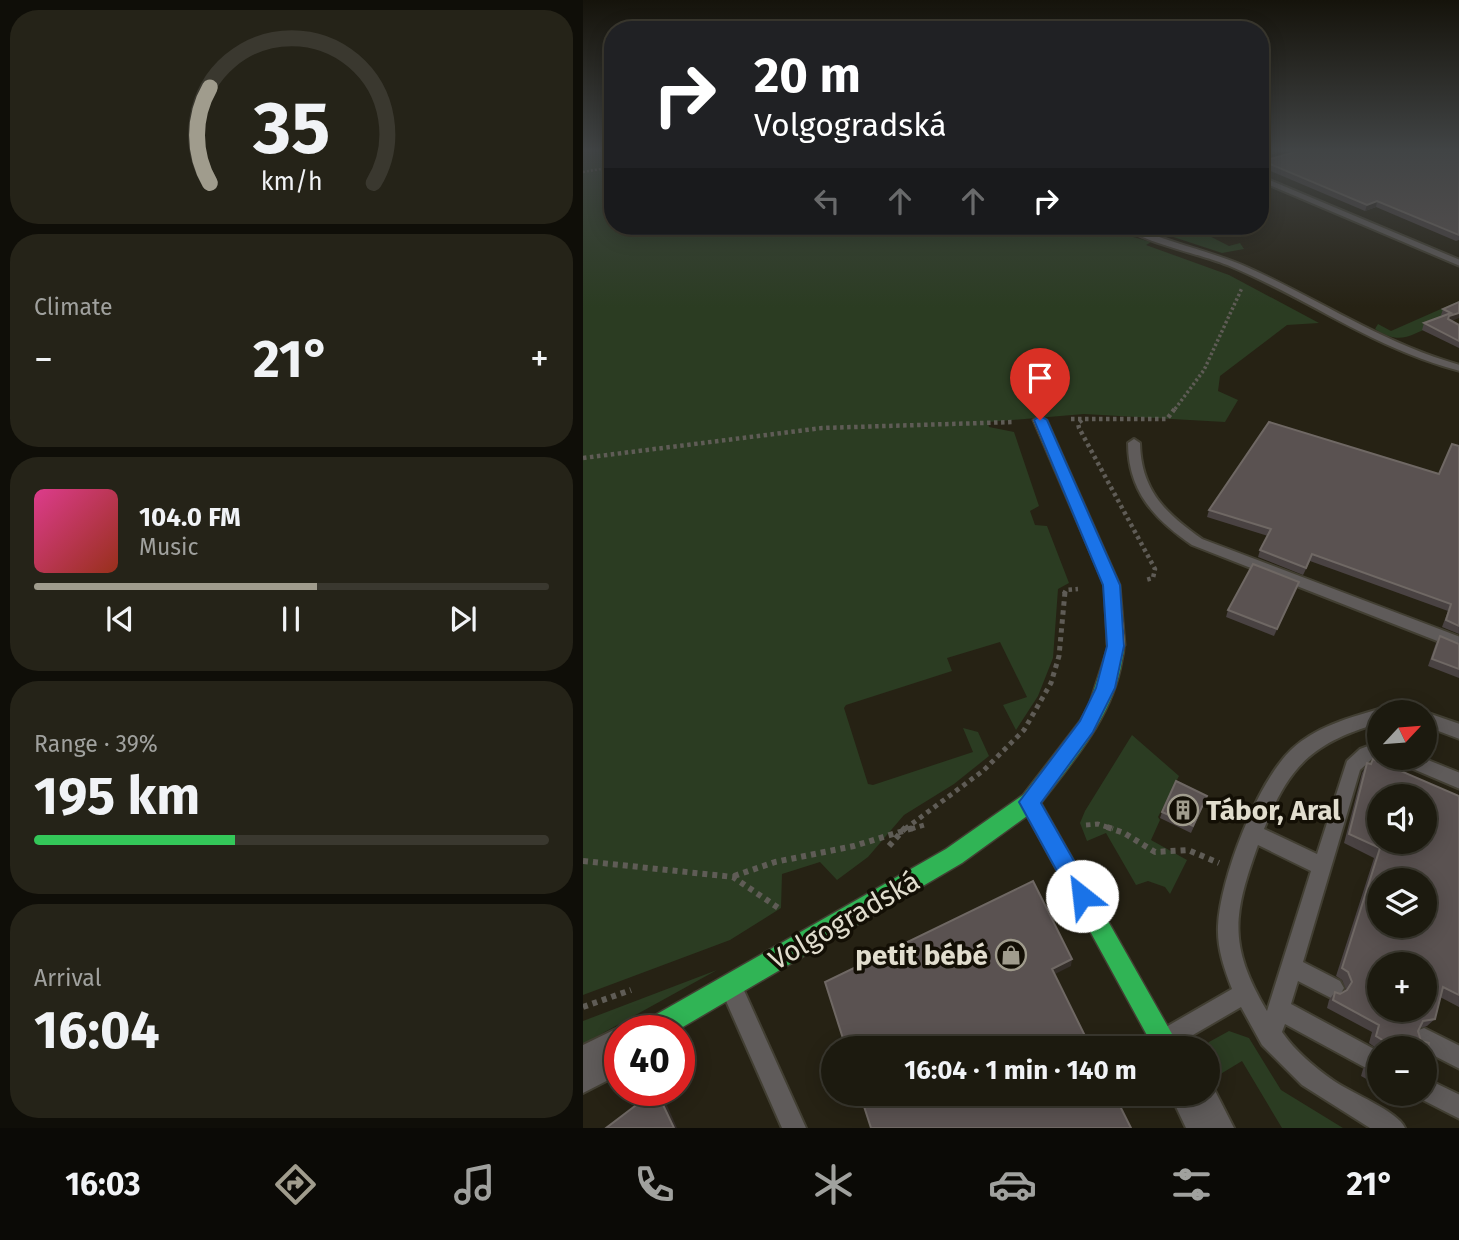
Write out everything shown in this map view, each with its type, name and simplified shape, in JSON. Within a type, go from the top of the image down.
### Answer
[{"type":"street","name":"Volgogradská","points":[[680,1015],[954,856],[1030,802],[1061,763],[1098,707],[1112,668],[1116,646],[1111,585],[1040,420]]},
{"type":"street","points":[[1030,802],[1161,1036]]},
{"type":"street","points":[[583,1070],[604,1058]]},
{"type":"street","points":[[1199,1106],[1211,1128]]},
{"type":"lane","points":[[1315,202],[1459,264]]},
{"type":"lane","points":[[1147,235],[1237,265],[1382,340],[1453,367],[1459,359]]},
{"type":"lane","points":[[1134,443],[1133,458],[1153,506],[1171,526],[1197,542],[1459,644]]},
{"type":"lane","points":[[1367,720],[1327,735],[1301,750],[1276,779],[1239,871],[1229,913],[1229,951],[1233,971],[1270,1037],[1299,1071],[1325,1091],[1393,1128]]},
{"type":"lane","points":[[1437,724],[1459,732]]},
{"type":"lane","points":[[1270,1037],[1353,766],[1367,754]]},
{"type":"lane","points":[[1433,770],[1459,781]]},
{"type":"lane","points":[[1253,833],[1322,866]]},
{"type":"lane","points":[[1292,967],[1333,988]]},
{"type":"lane","points":[[731,986],[794,1128]]},
{"type":"lane","points":[[1180,1036],[1245,993]]},
{"type":"lane","points":[[1279,1009],[1366,1057]]},
{"type":"lane","points":[[1437,1046],[1459,1058]]},
{"type":"lane","points":[[1437,1096],[1459,1108]]},
{"type":"path","points":[[583,458],[822,428],[976,425],[1040,420],[1167,419],[1204,370],[1245,281]]},
{"type":"path","points":[[1083,419],[1078,423],[1079,428],[1155,569],[1153,578],[1135,581]]},
{"type":"path","points":[[886,850],[916,816],[993,764],[1021,737],[1036,715],[1054,678],[1062,650],[1063,596],[1066,590],[1086,588]]},
{"type":"path","points":[[1075,825],[1097,824],[1124,833],[1155,852],[1188,850],[1239,871]]},
{"type":"path","points":[[583,861],[733,877],[775,862],[854,846],[924,825]]},
{"type":"path","points":[[733,877],[781,908],[778,918]]},
{"type":"green space","points":[[583,202],[604,202],[604,235],[1126,235],[1151,242],[1146,245],[1229,275],[1319,323],[1287,325],[1220,376],[1218,391],[1238,400],[1225,422],[1084,414],[988,422],[989,427],[1014,432],[1039,506],[1030,511],[1035,525],[1047,526],[1069,583],[1058,589],[1053,658],[1038,696],[1016,730],[1003,705],[1027,697],[1000,642],[947,658],[952,671],[846,705],[844,708],[868,784],[873,785],[973,752],[963,728],[978,732],[989,756],[954,784],[904,815],[868,857],[837,880],[820,862],[782,874],[781,908],[730,940],[583,995]]},
{"type":"green space","points":[[1167,235],[1208,235],[1229,246],[1240,243],[1244,249],[1222,253]]},
{"type":"green space","points":[[1459,301],[1459,308],[1429,322],[1435,325],[1405,337],[1392,337],[1375,329],[1378,324],[1391,331]]},
{"type":"green space","points":[[1132,735],[1179,776],[1158,817],[1160,820],[1151,840],[1187,860],[1170,894],[1165,887],[1148,881],[1136,885],[1106,833],[1087,841],[1080,823]]},
{"type":"green space","points":[[717,970],[636,1015],[604,1015],[604,1032],[583,1044],[583,1021]]},
{"type":"green space","points":[[1229,1031],[1249,1038],[1281,1090],[1343,1128],[1282,1128],[1242,1061],[1220,1074],[1220,1036]]},
{"type":"building","points":[[1379,202],[1459,202],[1459,235]]},
{"type":"building","points":[[1459,302],[1459,313],[1449,316],[1448,319],[1459,325],[1459,341],[1424,323],[1451,313],[1443,309]]},
{"type":"building","points":[[1269,422],[1439,474],[1452,444],[1459,446],[1459,626],[1446,620],[1451,604],[1312,554],[1306,568],[1260,550],[1271,529],[1209,510]]},
{"type":"building","points":[[1253,564],[1299,582],[1277,629],[1228,610]]},
{"type":"building","points":[[1440,636],[1459,644],[1459,669],[1432,659]]},
{"type":"building","points":[[1367,763],[1367,770],[1399,770],[1431,784],[1367,784],[1367,842],[1349,834]]},
{"type":"building","name":"Tábor, Aral","points":[[1176,781],[1207,796],[1193,826],[1162,812]]},
{"type":"building","points":[[1437,787],[1459,796],[1459,995],[1443,987],[1437,1011],[1437,952],[1367,952],[1367,1018],[1333,1000],[1335,992],[1340,994],[1347,990],[1352,982],[1348,972],[1342,968],[1367,889],[1367,938],[1437,938],[1437,868],[1374,868],[1378,854],[1437,854]]},
{"type":"building","points":[[1033,881],[1072,959],[1052,969],[1085,1036],[842,1036],[825,982]]},
{"type":"building","points":[[1373,1022],[1422,1022],[1418,1031],[1420,1036],[1376,1036],[1379,1025]]},
{"type":"building","points":[[635,1106],[664,1106],[674,1128],[606,1128]]},
{"type":"building","points":[[864,1106],[1120,1106],[1131,1128],[871,1128]]},
{"type":"traffic: fast","points":[[680,1015],[954,856],[1030,802],[1087,727],[1098,707],[1112,668],[1116,645]]},
{"type":"traffic: fast","points":[[1030,802],[1161,1036]]},
{"type":"traffic: slow","points":[[1040,420],[1112,585],[1116,645]]},
{"type":"place","name":"Tábor, Aral","points":[[1183,810]]},
{"type":"place","name":"petit bébé","points":[[1011,955]]},
{"type":"route","points":[[1040,420],[1111,585],[1116,646],[1106,688],[1086,727],[1030,802],[1082,896]]}]
